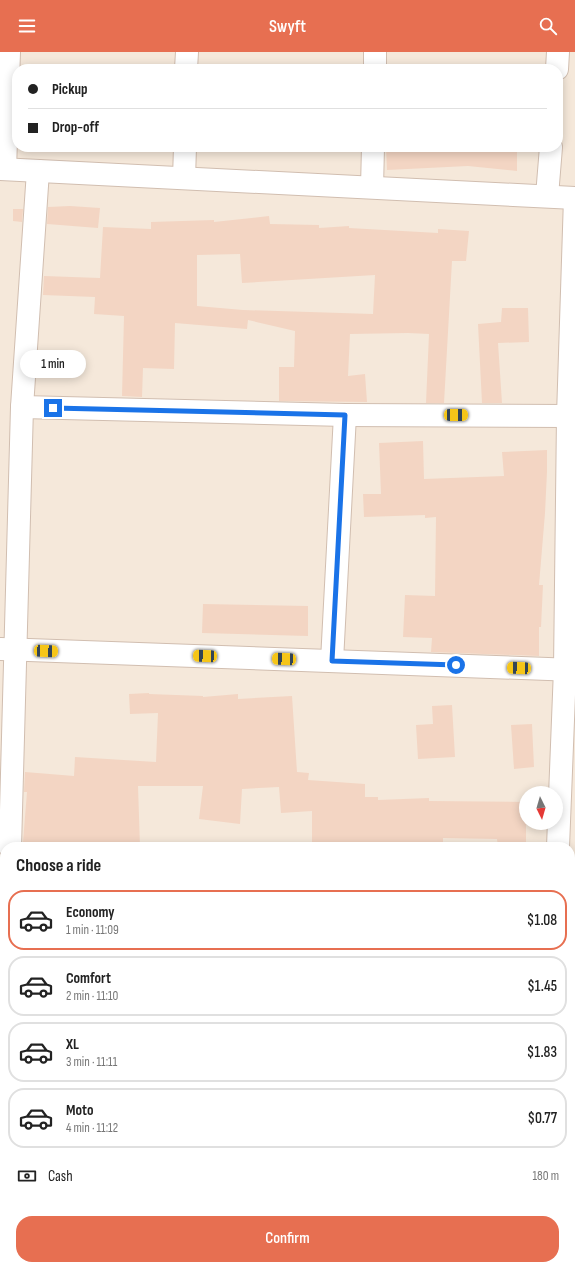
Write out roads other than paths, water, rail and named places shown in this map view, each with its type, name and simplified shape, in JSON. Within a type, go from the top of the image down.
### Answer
[{"type":"street","points":[[9,52],[2,169],[575,198],[568,416],[571,491],[570,670],[558,842]]},
{"type":"street","points":[[186,64],[187,52]]},
{"type":"street","points":[[375,52],[375,64]]},
{"type":"street","points":[[557,64],[558,52]]},
{"type":"street","points":[[184,152],[184,178]]},
{"type":"street","points":[[372,188],[373,152]]},
{"type":"street","points":[[547,196],[551,152]]},
{"type":"street","points":[[10,842],[7,650],[38,171]]},
{"type":"street","points":[[22,407],[345,415],[568,416]]},
{"type":"street","points":[[332,661],[345,415]]},
{"type":"street","points":[[7,650],[570,670]]}]
